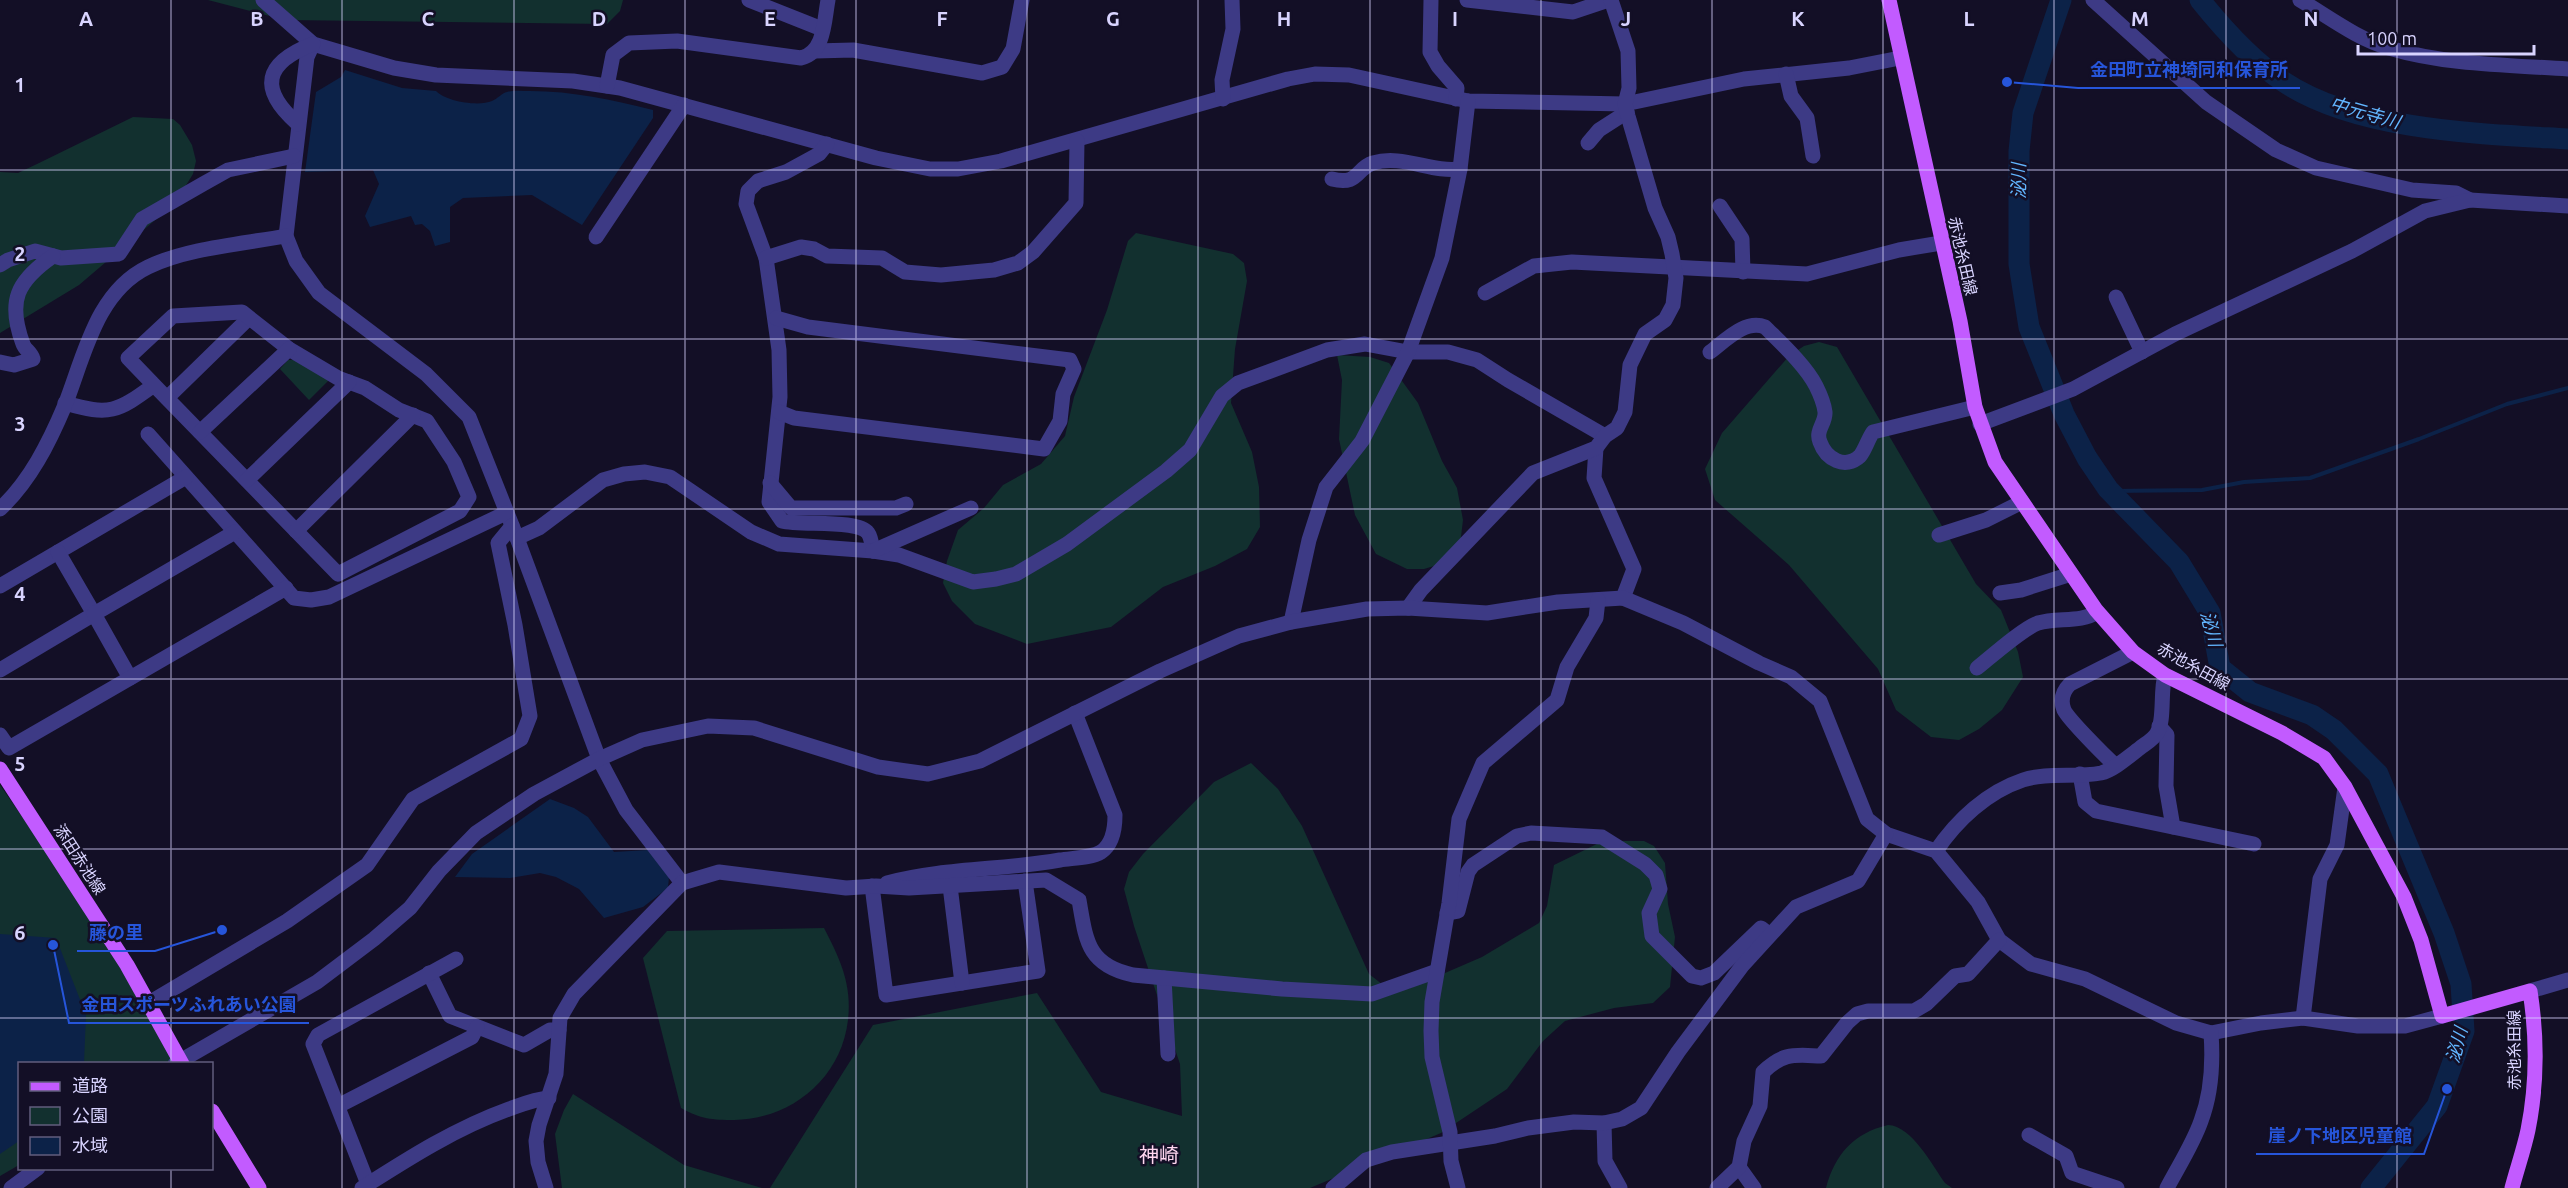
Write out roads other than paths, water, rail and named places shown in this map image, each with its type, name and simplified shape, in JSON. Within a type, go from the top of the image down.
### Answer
[{"type":"main road","name":"赤池糸田線","points":[[1889,0],[1960,321],[1975,407],[1995,462],[2097,612],[2133,652],[2165,675],[2282,733],[2324,758],[2345,787],[2404,897],[2446,1015],[2530,991],[2535,1041],[2534,1084],[2528,1129],[2512,1188]]},
{"type":"main road","name":"添田赤池線","points":[[0,769],[127,965],[179,1062]]},
{"type":"main road","points":[[213,1113],[259,1188]]},
{"type":"street","points":[[263,0],[313,44],[394,68],[436,75],[573,81],[608,86],[930,169],[958,169],[1077,141],[1285,80],[1315,74],[1349,75],[1462,100],[1626,108],[1744,79],[1849,68],[1900,58]]},
{"type":"street","points":[[749,0],[822,29]]},
{"type":"street","points":[[608,86],[613,55],[628,43],[690,42],[801,58],[811,55],[819,46],[828,0]]},
{"type":"street","points":[[815,51],[853,50],[982,73],[1002,68],[1013,49],[1022,0]]},
{"type":"street","points":[[1223,99],[1222,80],[1233,29],[1232,0]]},
{"type":"street","points":[[1291,622],[1309,540],[1326,487],[1362,441],[1407,352],[1442,258],[1460,170],[1462,100],[1457,88],[1437,66],[1431,52],[1431,0]]},
{"type":"street","points":[[1408,608],[1420,590],[1533,472],[1601,442],[1617,428],[1624,412],[1630,365],[1645,334],[1665,320],[1673,305],[1676,278],[1668,237],[1655,208],[1626,108],[1629,88],[1628,51],[1610,0],[1573,12],[1527,4],[1467,0]]},
{"type":"street","points":[[2092,0],[2206,102],[2276,150],[2316,168],[2412,190],[2456,193],[2470,200]]},
{"type":"street","points":[[2300,0],[2355,34],[2389,48],[2476,63],[2568,69]]},
{"type":"street","points":[[313,44],[307,57],[286,236],[296,261],[319,293],[426,374],[469,417],[599,759],[626,810],[682,883]]},
{"type":"street","points":[[298,124],[288,115],[274,95],[273,73],[279,63],[297,50],[313,44]]},
{"type":"street","points":[[1786,74],[1791,96],[1807,118],[1813,156]]},
{"type":"street","points":[[596,237],[684,105]]},
{"type":"street","points":[[1588,143],[1599,130],[1626,108]]},
{"type":"street","points":[[766,258],[801,248],[814,249],[827,256],[882,258],[905,272],[941,275],[994,270],[1018,263],[1033,252],[1076,203],[1077,141]]},
{"type":"street","points":[[827,144],[819,154],[786,172],[758,181],[748,191],[746,204],[766,258],[776,318],[780,362],[779,412],[769,502],[782,521],[795,524],[859,525],[869,533],[873,551]]},
{"type":"street","points":[[0,266],[8,260],[35,251],[61,258],[120,254],[142,219],[203,184],[228,170],[294,156]]},
{"type":"street","points":[[1332,179],[1341,181],[1352,179],[1370,163],[1383,162],[1416,162],[1450,171],[1460,170]]},
{"type":"street","points":[[1980,424],[2073,389],[2175,334],[2352,251],[2425,211],[2470,200],[2568,206]]},
{"type":"street","points":[[1720,206],[1742,240],[1743,272]]},
{"type":"street","points":[[0,509],[16,494],[45,450],[80,359],[103,309],[123,285],[147,267],[185,255],[286,236]]},
{"type":"street","points":[[1485,292],[1534,266],[1572,262],[1807,274],[1899,250],[1941,243]]},
{"type":"street","points":[[0,363],[15,365],[33,359],[24,347],[19,332],[14,312],[16,298],[22,283],[33,270],[53,256]]},
{"type":"street","points":[[2116,297],[2142,352]]},
{"type":"street","points":[[242,312],[249,318],[289,350],[365,388],[399,410],[427,421],[454,462],[469,497],[460,511],[338,574],[128,358],[173,316],[242,312]]},
{"type":"street","points":[[167,398],[249,318]]},
{"type":"street","points":[[776,318],[807,327],[1070,360],[1074,369],[1063,394],[1060,421],[1044,449],[794,418],[779,412]]},
{"type":"street","points":[[1710,352],[1745,327],[1757,324],[1765,327],[1815,384],[1824,405],[1825,417],[1819,428],[1820,442],[1829,457],[1838,462],[1849,462],[1861,455],[1873,432],[1975,407]]},
{"type":"street","points":[[148,434],[294,597],[311,600],[328,597],[399,563],[512,526],[538,528],[603,480],[645,472],[670,477],[751,532],[779,544],[899,555],[972,582],[1016,574],[1067,544],[1175,463],[1190,450],[1222,396],[1238,383],[1327,350],[1365,344],[1407,352],[1448,352],[1478,360],[1601,442]]},
{"type":"street","points":[[200,432],[289,350]]},
{"type":"street","points":[[247,480],[349,382]]},
{"type":"street","points":[[65,403],[94,411],[111,411],[129,403],[154,385]]},
{"type":"street","points":[[296,531],[413,415]]},
{"type":"street","points":[[1601,442],[1594,478],[1634,569],[1623,598]]},
{"type":"street","points":[[0,586],[186,477]]},
{"type":"street","points":[[770,483],[791,508],[896,508],[906,504]]},
{"type":"street","points":[[1939,535],[1986,520],[2022,502]]},
{"type":"street","points":[[873,551],[970,508]]},
{"type":"street","points":[[148,1003],[287,921],[367,865],[413,799],[520,739],[530,716],[515,625],[498,543],[512,526]]},
{"type":"street","points":[[0,670],[235,532]]},
{"type":"street","points":[[391,547],[399,563]]},
{"type":"street","points":[[58,552],[130,678]]},
{"type":"street","points":[[2001,593],[2021,590],[2071,574]]},
{"type":"street","points":[[0,735],[9,748],[286,588]]},
{"type":"street","points":[[179,1062],[317,981],[410,908],[439,871],[476,833],[534,794],[599,759],[642,740],[708,726],[754,728],[878,767],[928,774],[980,761],[1075,713],[1239,636],[1291,622],[1367,609],[1408,608],[1487,613],[1558,602],[1623,598],[1683,623],[1791,677],[1820,701],[1868,819],[1886,834],[1936,851],[1978,902],[1999,940],[2031,964],[2085,979],[2176,1023],[2211,1033],[2260,1023],[2303,1018],[2358,1026],[2405,1026],[2446,1015]]},
{"type":"street","points":[[1458,1188],[1451,1161],[1450,1132],[1432,1057],[1431,1031],[1437,971],[1459,819],[1483,764],[1557,700],[1568,667],[1596,618],[1598,600]]},
{"type":"street","points":[[1977,668],[2035,624],[2054,619],[2089,618],[2097,612]]},
{"type":"street","points":[[2115,765],[2064,710],[2062,697],[2064,690],[2070,684],[2133,652]]},
{"type":"street","points":[[1936,851],[1970,812],[1998,791],[2025,779],[2103,772],[2157,734],[2161,688],[2165,675]]},
{"type":"street","points":[[874,886],[910,877],[1031,865],[1101,852],[1116,829],[1114,815],[1075,713]]},
{"type":"street","points":[[2159,726],[2167,735],[2166,786],[2173,827]]},
{"type":"street","points":[[2080,774],[2085,802],[2096,812],[2254,844]]},
{"type":"street","points":[[2303,1018],[2320,879],[2337,845],[2345,787]]},
{"type":"street","points":[[1447,913],[1458,911],[1468,873],[1473,865],[1517,836],[1531,834],[1602,837],[1645,864],[1656,875],[1660,889],[1649,913],[1652,936],[1692,976],[1701,978],[1714,973],[1761,928],[1770,934]]},
{"type":"street","points":[[1333,1188],[1366,1160],[1392,1152],[1528,1128],[1574,1122],[1604,1123],[1622,1119],[1641,1108],[1716,1001],[1770,934],[1796,907],[1858,881],[1886,834]]},
{"type":"street","points":[[546,1188],[538,1162],[536,1141],[556,1074],[560,1018],[574,994],[682,883],[719,872],[846,888],[874,886],[909,888],[1046,880],[1079,900],[1088,946],[1116,971],[1164,978],[1282,989],[1372,994],[1437,971]]},
{"type":"street","points":[[874,886],[886,995],[1038,971],[1025,881]]},
{"type":"street","points":[[950,886],[962,983]]},
{"type":"street","points":[[1717,1188],[1739,1167],[1744,1141],[1761,1106],[1763,1072],[1776,1059],[1787,1055],[1821,1056],[1857,1014],[1868,1011],[1914,1011],[1920,1008],[1955,976],[1968,974],[1999,940]]},
{"type":"street","points":[[456,959],[318,1035],[313,1044],[338,1106],[365,1186],[424,1149],[488,1117],[538,1099],[549,1098]]},
{"type":"street","points":[[429,973],[450,1016],[524,1046],[550,1030],[559,1030]]},
{"type":"street","points":[[1164,978],[1168,1054]]},
{"type":"street","points":[[2530,991],[2568,980]]},
{"type":"street","points":[[338,1106],[472,1037],[477,1027]]},
{"type":"street","points":[[2167,1188],[2201,1122],[2208,1094],[2211,1033]]},
{"type":"street","points":[[1604,1123],[1605,1161],[1620,1188]]},
{"type":"street","points":[[2029,1135],[2066,1156],[2072,1173],[2117,1188]]},
{"type":"street","points":[[1739,1167],[1755,1188]]},
{"type":"street","points":[[11,1188],[35,1170]]},
{"type":"water","points":[[345,70],[402,88],[436,91],[447,98],[462,102],[486,103],[513,91],[546,91],[577,94],[653,110],[653,118],[582,225],[532,195],[463,198],[450,207],[450,242],[435,246],[430,231],[422,224],[415,225],[411,216],[370,227],[365,216],[379,184],[373,170],[305,172],[316,92],[341,77]]},
{"type":"water","points":[[550,799],[574,808],[588,817],[614,852],[648,850],[669,877],[668,888],[643,907],[604,918],[579,889],[556,877],[540,873],[510,878],[455,877],[472,854]]},
{"type":"water","points":[[0,934],[56,938],[86,1015],[84,1062],[18,1062],[18,1142],[0,1154]]},
{"type":"waterway","name":"泌川","points":[[2061,0],[2023,113],[2019,151],[2019,264],[2029,327],[2064,414],[2087,458],[2108,489],[2179,562],[2210,613],[2220,668],[2250,692],[2312,715],[2334,730],[2378,774],[2444,933],[2461,984],[2464,1031],[2437,1106],[2371,1188]]},
{"type":"waterway","name":"中元寺川","points":[[2200,0],[2229,34],[2261,65],[2284,82],[2314,98],[2348,111],[2384,120],[2460,132],[2568,139]]},
{"type":"waterway","points":[[2111,491],[2202,490],[2244,482],[2310,478],[2419,439],[2507,404],[2568,388]]},
{"type":"place","name":"金田町立神埼同和保育所","points":[[2007,82]]},
{"type":"place","name":"藤の里","points":[[222,930]]},
{"type":"place","name":"金田スポーツふれあい公園","points":[[53,945]]},
{"type":"place","name":"崖ノ下地区児童館","points":[[2447,1089]]},
{"type":"district","name":"神崎","points":[[1159,1155]]}]
